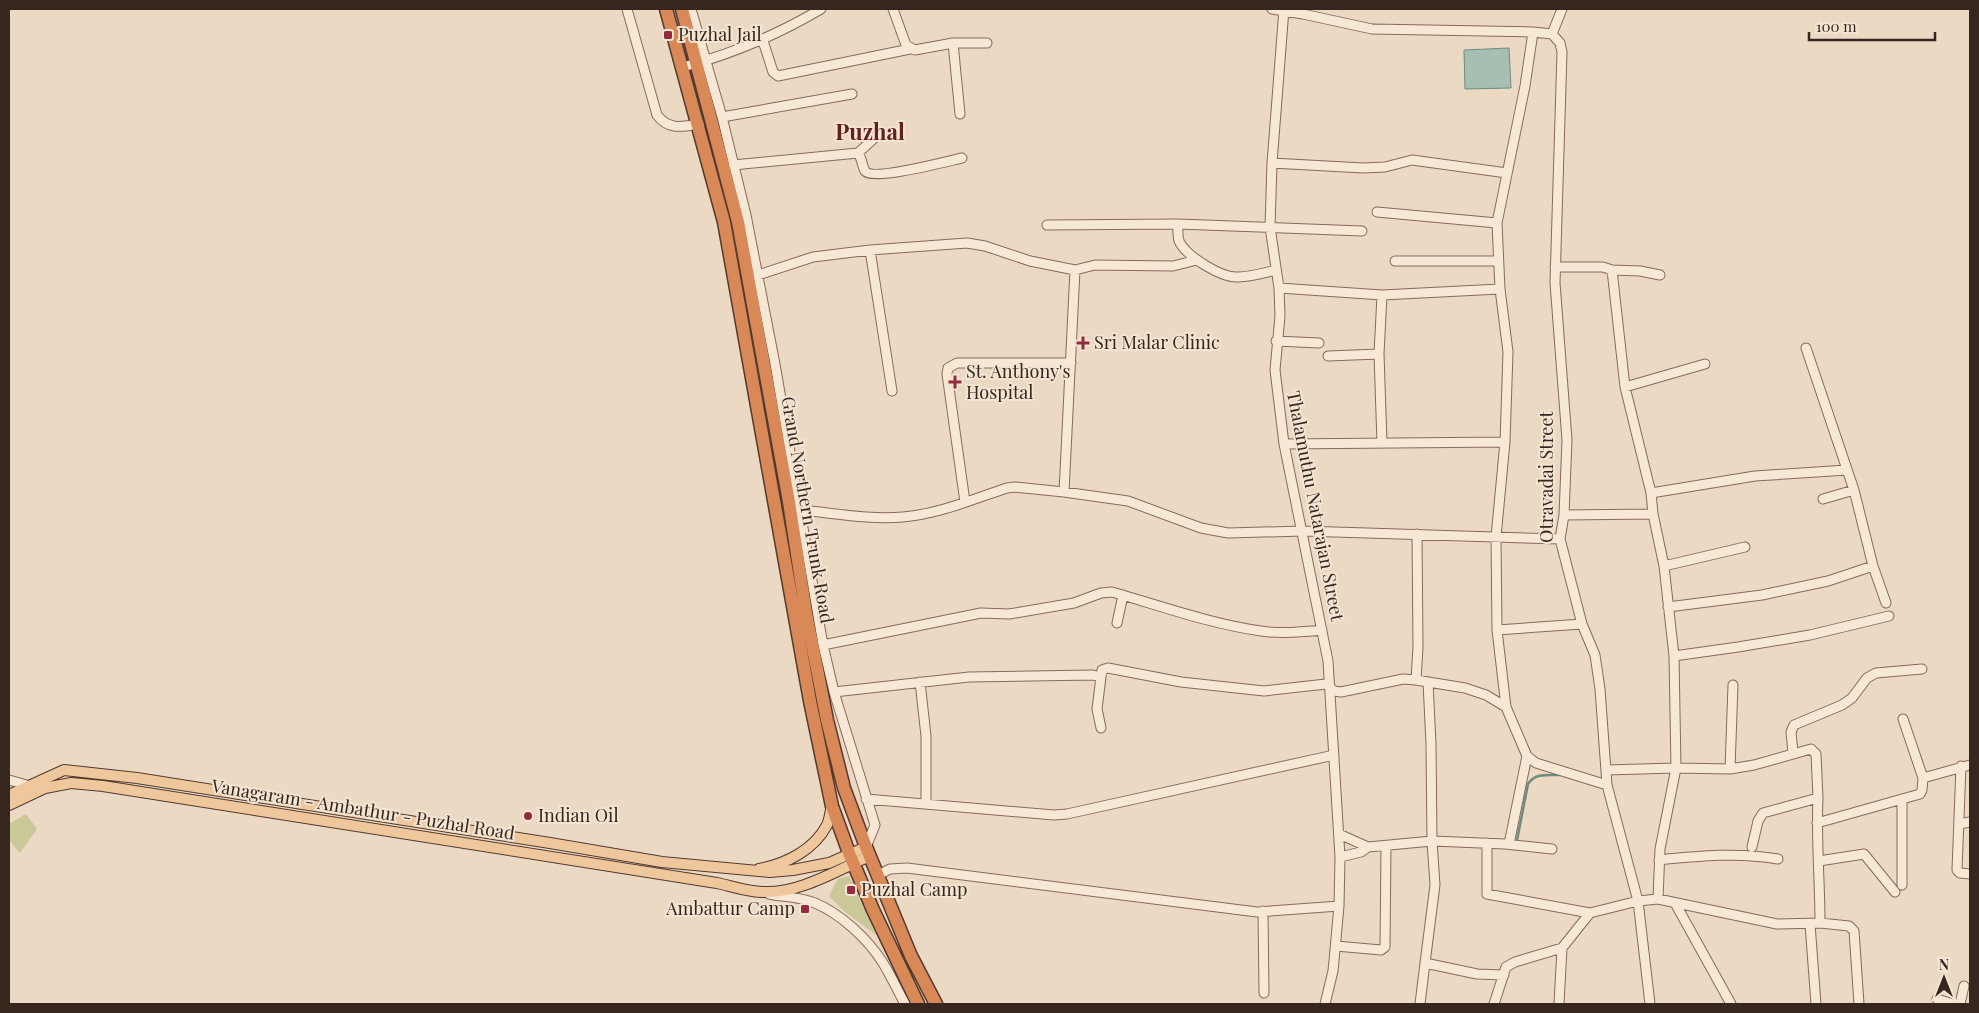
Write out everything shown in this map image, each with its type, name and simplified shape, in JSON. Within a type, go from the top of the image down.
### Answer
[{"type":"highway","name":"Grand Northern Trunk Road","points":[[666,9],[699,124],[726,230],[810,701],[832,806],[851,858],[877,918],[918,1004]]},
{"type":"highway","name":"Grand Northern Trunk Road","points":[[682,9],[702,62],[738,222],[789,502],[806,613],[827,720],[844,788],[911,956],[936,1004]]},
{"type":"main road","points":[[9,795],[64,770],[136,778],[662,862],[770,872],[793,870],[851,858]]},
{"type":"main road","name":"Vanagaram - Ambathur - Puzhal Road","points":[[9,805],[45,788],[71,783],[103,786],[680,877],[763,893]]},
{"type":"main road","points":[[751,870],[784,861],[807,850],[827,825],[832,806]]},
{"type":"main road","points":[[763,893],[790,889],[813,882],[851,858],[868,851]]},
{"type":"street","points":[[627,9],[657,115],[662,122],[677,128],[699,124]]},
{"type":"street","points":[[691,9],[702,62],[722,117],[758,276],[834,692],[875,825],[868,851]]},
{"type":"street","points":[[683,67],[763,40],[821,9]]},
{"type":"street","points":[[893,9],[906,44],[910,49]]},
{"type":"street","points":[[1272,9],[1372,29],[1552,34],[1562,9]]},
{"type":"street","name":"Thalamuthu Natarajan Street","points":[[1284,10],[1272,163],[1270,227],[1279,288],[1280,316],[1276,341],[1276,379],[1284,444],[1328,661],[1340,857],[1336,946],[1333,971],[1325,1004]]},
{"type":"street","points":[[1533,32],[1525,86],[1497,222],[1500,289],[1508,352],[1504,442],[1496,537],[1497,630],[1506,707],[1527,756],[1536,763],[1606,785]]},
{"type":"street","name":"Otravadai Street","points":[[1552,34],[1560,43],[1562,52],[1554,283],[1567,440],[1564,515],[1560,539],[1582,624],[1595,655],[1600,689],[1606,785],[1638,900],[1650,1004]]},
{"type":"street","points":[[763,40],[773,72],[778,76],[910,49],[915,50],[953,43],[987,43]]},
{"type":"street","points":[[953,43],[960,114]]},
{"type":"street","points":[[722,117],[852,94]]},
{"type":"street","points":[[733,165],[858,153],[881,132]]},
{"type":"street","points":[[858,153],[865,171],[871,174],[897,173],[962,158]]},
{"type":"street","points":[[1272,163],[1363,168],[1385,167],[1412,160],[1507,173]]},
{"type":"street","points":[[1377,212],[1497,222]]},
{"type":"street","points":[[1178,224],[1180,243],[1197,260],[1224,275],[1237,278],[1276,270]]},
{"type":"street","points":[[1047,225],[1178,224],[1362,231]]},
{"type":"street","points":[[758,276],[813,257],[870,250],[967,243],[985,246],[1030,261],[1075,270],[1095,265],[1173,266],[1197,260]]},
{"type":"street","points":[[870,250],[892,391]]},
{"type":"street","points":[[1395,261],[1498,261]]},
{"type":"street","points":[[1555,266],[1603,267],[1612,270],[1640,271],[1660,276]]},
{"type":"street","points":[[1064,492],[1075,270]]},
{"type":"street","points":[[1612,270],[1625,387],[1651,493],[1653,514],[1664,566],[1674,656],[1676,768],[1660,848],[1658,899]]},
{"type":"street","points":[[1279,288],[1382,295],[1500,289]]},
{"type":"street","points":[[1382,295],[1379,354],[1382,443]]},
{"type":"street","points":[[1276,341],[1319,343]]},
{"type":"street","points":[[1806,348],[1854,490],[1873,566],[1886,603]]},
{"type":"street","points":[[1328,356],[1379,354]]},
{"type":"street","points":[[965,502],[948,368],[957,363],[1071,363]]},
{"type":"street","points":[[1625,387],[1705,364]]},
{"type":"street","points":[[1284,444],[1504,442]]},
{"type":"street","points":[[1651,493],[1755,476],[1847,470]]},
{"type":"street","points":[[800,510],[883,518],[904,517],[925,514],[1015,487],[1128,501],[1201,528],[1228,534],[1303,532],[1560,539]]},
{"type":"street","points":[[1823,499],[1854,490]]},
{"type":"street","points":[[1564,515],[1653,514]]},
{"type":"street","points":[[1416,680],[1418,648],[1417,534]]},
{"type":"street","points":[[1664,566],[1745,547]]},
{"type":"street","points":[[1668,607],[1762,595],[1828,581],[1873,566]]},
{"type":"street","points":[[824,645],[981,613],[1010,614],[1074,603],[1101,593],[1112,592],[1214,621],[1261,631],[1296,633],[1322,630]]},
{"type":"street","points":[[1117,623],[1122,595]]},
{"type":"street","points":[[1674,656],[1738,648],[1810,635],[1889,616]]},
{"type":"street","points":[[1497,630],[1582,624]]},
{"type":"street","points":[[1100,728],[1097,709],[1101,677],[1102,670],[1108,668],[1181,682],[1264,691],[1326,684],[1340,692],[1403,679],[1416,680],[1465,688],[1486,695],[1506,707]]},
{"type":"street","points":[[1793,754],[1791,732],[1794,725],[1849,701],[1871,675],[1922,669]]},
{"type":"street","points":[[834,692],[969,677],[1016,675],[1101,677]]},
{"type":"street","points":[[920,682],[926,736],[926,804]]},
{"type":"street","points":[[1420,1004],[1435,886],[1428,682]]},
{"type":"street","points":[[1730,769],[1733,685]]},
{"type":"street","points":[[1817,823],[1920,794],[1923,778],[1904,719]]},
{"type":"street","points":[[1606,770],[1730,769],[1754,765],[1807,749],[1814,751],[1816,754],[1819,861],[1815,924],[1816,1004]]},
{"type":"street","points":[[866,799],[1054,815],[1067,814],[1334,755]]},
{"type":"street","points":[[1509,844],[1527,756]]},
{"type":"street","points":[[1923,778],[1960,766],[1970,765]]},
{"type":"street","points":[[1960,766],[1957,870],[1960,873],[1970,874]]},
{"type":"street","points":[[9,780],[30,786]]},
{"type":"street","points":[[1752,847],[1758,821],[1763,813],[1818,798]]},
{"type":"street","points":[[1902,799],[1902,885]]},
{"type":"street","points":[[1959,824],[1970,822]]},
{"type":"street","points":[[1339,834],[1368,847],[1432,841],[1509,844],[1552,849]]},
{"type":"street","points":[[1487,843],[1487,894],[1590,913],[1638,900],[1658,899],[1777,924],[1815,924],[1852,928],[1854,931],[1859,1004]]},
{"type":"street","points":[[1336,946],[1381,950],[1385,947],[1386,846]]},
{"type":"street","points":[[1340,857],[1361,852],[1368,847]]},
{"type":"street","points":[[1819,861],[1864,854],[1895,892]]},
{"type":"street","points":[[1659,860],[1730,855],[1752,855],[1778,859]]},
{"type":"street","points":[[878,875],[890,869],[908,868],[1169,902],[1263,911],[1339,906]]},
{"type":"street","name":"Vanagaram - Ambathur - Puzhal Road","points":[[763,893],[814,903],[838,917],[871,946],[883,963],[905,1004]]},
{"type":"street","points":[[1675,903],[1731,1004]]},
{"type":"street","points":[[1263,911],[1264,993]]},
{"type":"street","points":[[1494,1004],[1506,967],[1515,962],[1562,948],[1590,913]]},
{"type":"street","points":[[1559,1004],[1562,948]]},
{"type":"street","points":[[1425,963],[1477,974],[1504,975]]},
{"type":"street","points":[[1960,1004],[1964,986]]},
{"type":"street","points":[[1937,999],[1953,1004]]},
{"type":"shaded area","points":[[1509,48],[1511,88],[1465,89],[1464,50]]},
{"type":"shaded area","points":[[26,814],[37,829],[20,853],[9,840],[9,824]]},
{"type":"shaded area","points":[[849,876],[876,935],[844,911],[829,896],[838,879]]},
{"type":"waterway","points":[[1517,840],[1528,784],[1538,776],[1559,775]]},
{"type":"place","name":"Puzhal Jail","points":[[668,35]]},
{"type":"place","name":"Sri Malar Clinic","points":[[1083,343]]},
{"type":"place","name":"St. Anthony's Hospital","points":[[955,382]]},
{"type":"place","name":"Indian Oil","points":[[528,816]]},
{"type":"place","name":"Puzhal Camp","points":[[851,890]]},
{"type":"place","name":"Ambattur Camp","points":[[805,909]]},
{"type":"district","name":"Puzhal","points":[[870,132]]}]
